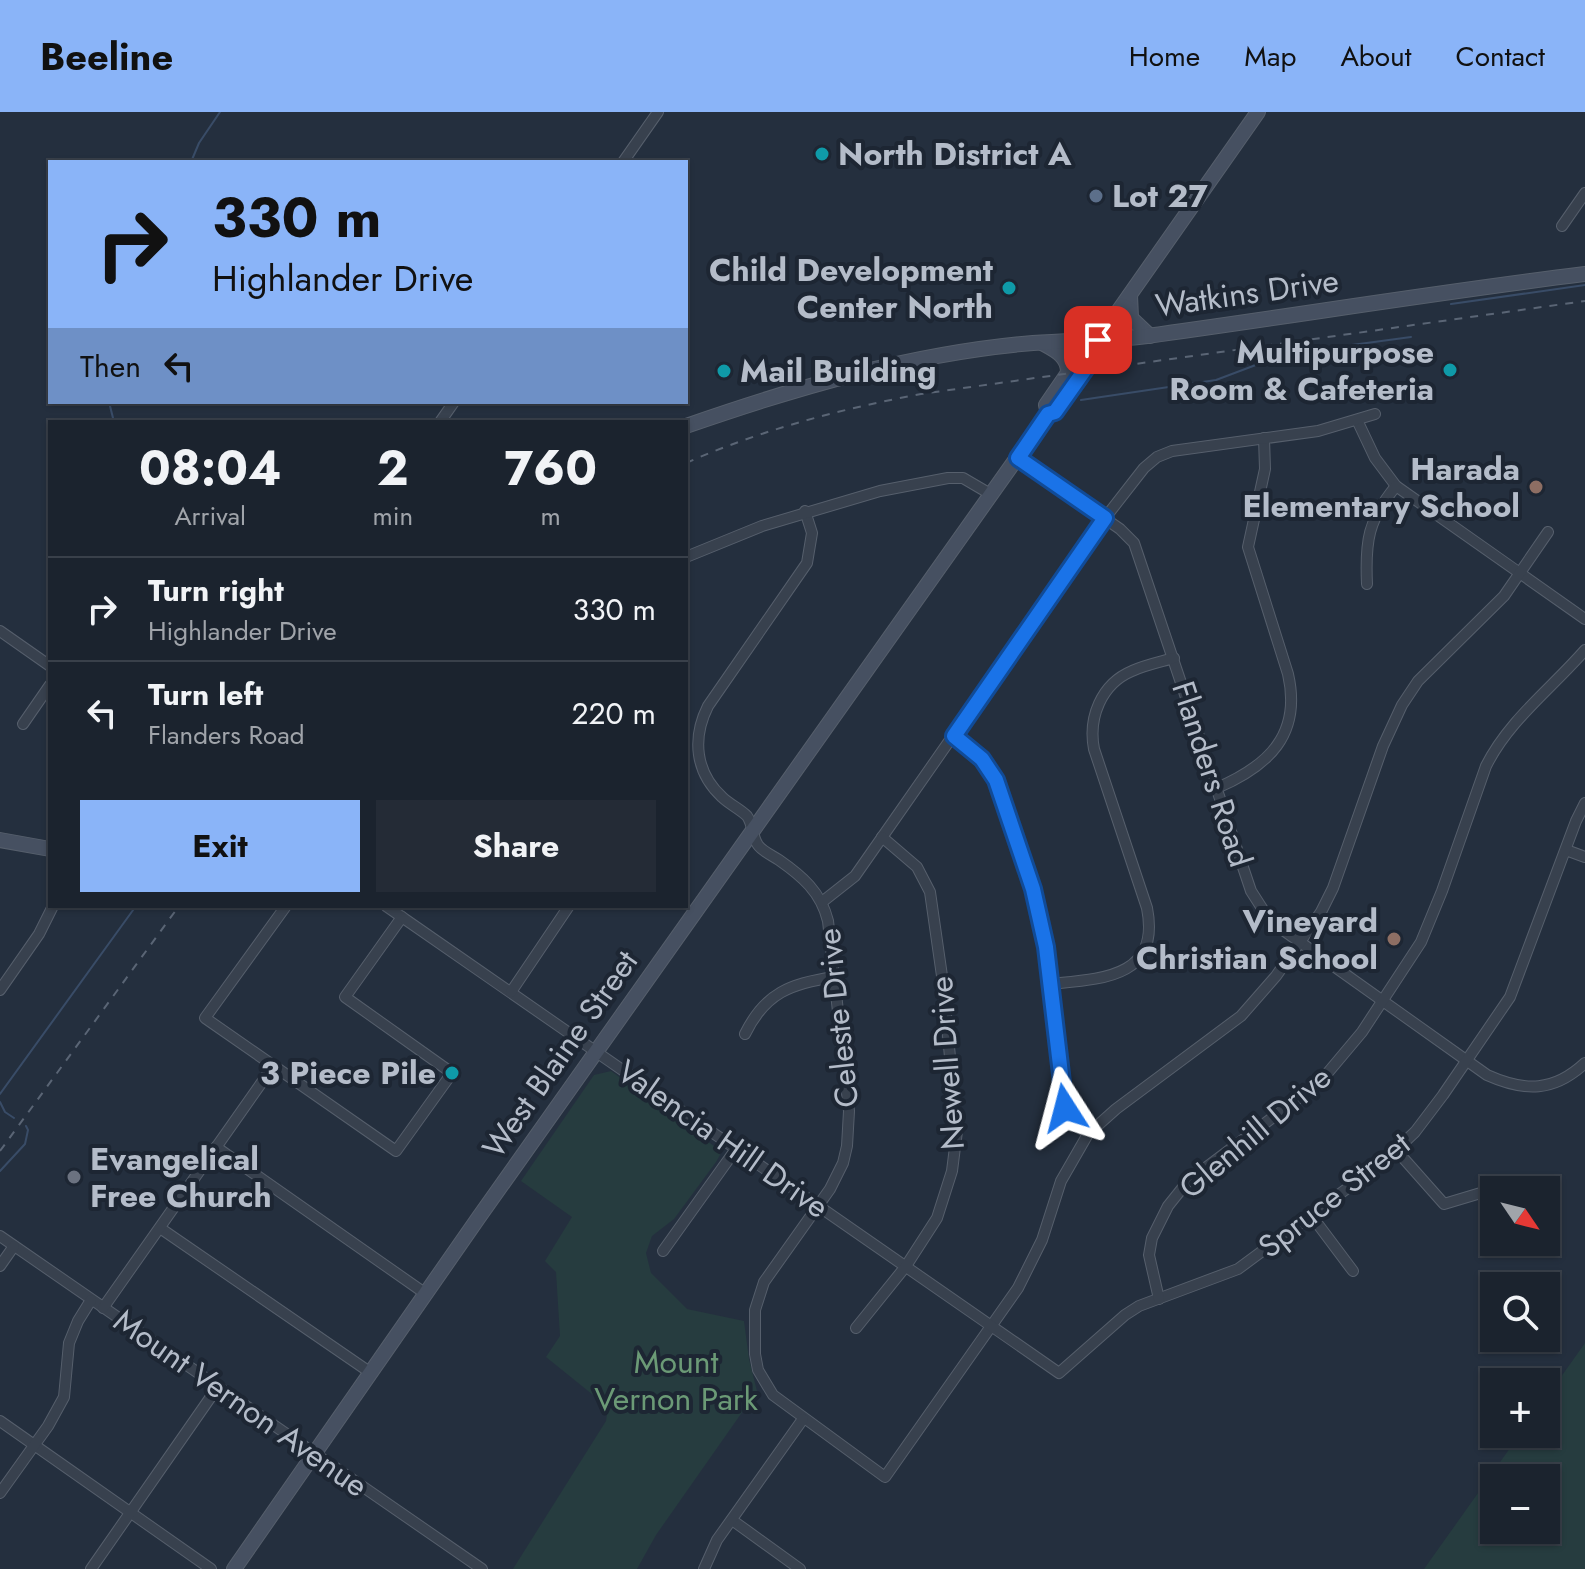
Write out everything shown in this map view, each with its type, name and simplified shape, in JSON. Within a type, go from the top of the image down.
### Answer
[{"type":"street","points":[[624,160],[658,112]]},
{"type":"street","name":"West Blaine Street","points":[[1048,414],[1046,405],[1068,372],[1083,351],[1098,340],[1258,112]]},
{"type":"street","points":[[1562,226],[1585,193]]},
{"type":"street","name":"Watkins Drive","points":[[688,425],[829,380],[956,354],[1041,343],[1150,336],[1426,294],[1585,274]]},
{"type":"street","points":[[1130,295],[1131,318],[1150,336]]},
{"type":"street","name":"West Blaine Street","points":[[234,1569],[1048,414],[1055,412],[1096,354],[1098,340]]},
{"type":"street","points":[[1041,343],[1063,357],[1068,372]]},
{"type":"street","points":[[822,902],[855,876],[1105,518],[1144,468],[1157,457],[1186,448],[1318,431],[1375,414]]},
{"type":"street","points":[[1357,420],[1375,458],[1396,486],[1585,619]]},
{"type":"street","points":[[1217,788],[1244,776],[1268,758],[1287,725],[1290,712],[1288,674],[1248,547],[1265,469],[1264,438]]},
{"type":"street","name":"Flanders Road","points":[[1018,458],[1105,518],[1134,543],[1251,891],[1267,916],[1487,1075],[1525,1088],[1554,1083],[1585,1063]]},
{"type":"street","points":[[688,556],[805,511],[880,491],[963,478],[992,495]]},
{"type":"street","points":[[1367,584],[1370,526],[1382,503],[1396,486]]},
{"type":"street","name":"Celeste Drive","points":[[805,511],[812,533],[807,563],[708,706],[697,736],[701,767],[718,794],[747,817],[758,845],[801,876],[822,902],[828,921],[835,977],[849,1127],[843,1163],[818,1207],[764,1282],[755,1310],[755,1354],[765,1384],[783,1405],[885,1477],[993,1325]]},
{"type":"street","points":[[993,1325],[1028,1270],[1061,1181],[1088,1134],[1116,1109],[1241,1016],[1276,976],[1321,912],[1333,888],[1383,746],[1402,705],[1418,681],[1504,596],[1548,532]]},
{"type":"street","points":[[0,631],[48,665]]},
{"type":"street","name":"Glenhill Drive","points":[[1159,1299],[1149,1255],[1158,1224],[1178,1191],[1320,1082],[1346,1053],[1410,961],[1431,920],[1494,750],[1512,725],[1585,650]]},
{"type":"street","points":[[1049,984],[1119,974],[1141,955],[1146,942],[1147,908],[1094,749],[1091,725],[1103,696],[1119,679],[1131,671],[1174,658]]},
{"type":"street","points":[[23,724],[48,688]]},
{"type":"street","points":[[954,736],[982,759],[999,789],[1042,925],[1065,1108],[1088,1134]]},
{"type":"street","name":"Spruce Street","points":[[1059,1373],[1125,1315],[1228,1274],[1249,1262],[1397,1151],[1428,1115],[1510,997],[1585,803]]},
{"type":"street","name":"Newell Drive","points":[[856,1328],[930,1231],[943,1205],[955,1151],[956,1108],[930,892],[917,867],[882,837]]},
{"type":"street","points":[[0,840],[48,849]]},
{"type":"street","points":[[1566,850],[1585,857]]},
{"type":"street","points":[[0,990],[46,923],[52,908]]},
{"type":"street","points":[[285,908],[205,1018],[396,1151],[452,1073],[345,997],[402,917]]},
{"type":"street","name":"Valencia Hill Drive","points":[[389,908],[1059,1373]]},
{"type":"street","points":[[511,992],[568,908]]},
{"type":"street","points":[[745,1034],[758,1012],[781,991],[806,981],[835,977]]},
{"type":"street","points":[[103,1308],[274,1065]]},
{"type":"street","points":[[216,1147],[426,1294]]},
{"type":"street","points":[[663,1251],[736,1149]]},
{"type":"street","points":[[1397,1151],[1444,1204],[1480,1193]]},
{"type":"street","points":[[1311,1215],[1353,1271]]},
{"type":"street","points":[[160,1228],[371,1373]]},
{"type":"street","name":"Mount Vernon Avenue","points":[[0,1236],[482,1569]]},
{"type":"street","points":[[0,1266],[14,1246]]},
{"type":"street","points":[[0,1493],[64,1397],[69,1343],[91,1300]]},
{"type":"street","points":[[91,1569],[217,1388]]},
{"type":"street","points":[[704,1569],[717,1540],[803,1419]]},
{"type":"street","points":[[0,1421],[211,1569]]},
{"type":"street","points":[[732,1520],[800,1569]]},
{"type":"green space","name":"Mount Vernon Park","points":[[611,1071],[718,1149],[720,1155],[716,1162],[674,1219],[652,1236],[646,1253],[651,1273],[687,1309],[744,1321],[757,1391],[656,1535],[637,1569],[513,1569],[606,1421],[608,1407],[546,1357],[560,1336],[556,1272],[545,1261],[572,1217],[521,1181],[594,1075]]},
{"type":"green space","points":[[1585,1343],[1585,1569],[1424,1569],[1480,1490],[1480,1544],[1560,1544],[1560,1464],[1499,1464],[1510,1448],[1560,1448],[1560,1378]]},
{"type":"waterway","points":[[192,160],[199,143],[220,112]]},
{"type":"waterway","points":[[1451,304],[1585,285]]},
{"type":"waterway","points":[[1081,400],[1216,380],[1285,354],[1411,337]]},
{"type":"waterway","points":[[110,404],[114,420]]},
{"type":"waterway","points":[[0,1094],[135,908]]},
{"type":"waterway","points":[[0,1102],[5,1112],[14,1118]]},
{"type":"waterway","points":[[0,1171],[25,1144],[26,1126]]},
{"type":"railway","points":[[688,462],[743,440],[801,422],[921,394],[1585,301]]},
{"type":"railway","points":[[0,1151],[178,908]]},
{"type":"place","name":"North District A","points":[[822,154]]},
{"type":"place","name":"Lot 27","points":[[1096,196]]},
{"type":"place","name":"Child Development Center North","points":[[1009,288]]},
{"type":"place","name":"Multipurpose Room & Cafeteria","points":[[1450,370]]},
{"type":"place","name":"Mail Building","points":[[724,371]]},
{"type":"place","name":"Harada Elementary School","points":[[1536,487]]},
{"type":"place","name":"Vineyard Christian School","points":[[1394,939]]},
{"type":"place","name":"3 Piece Pile","points":[[452,1073]]},
{"type":"place","name":"Evangelical Free Church","points":[[74,1177]]},
{"type":"route","points":[[1065,1108],[1046,947],[1033,889],[996,780],[982,759],[954,736],[1105,518],[1018,458],[1048,414],[1055,412],[1096,354],[1098,340]]}]
